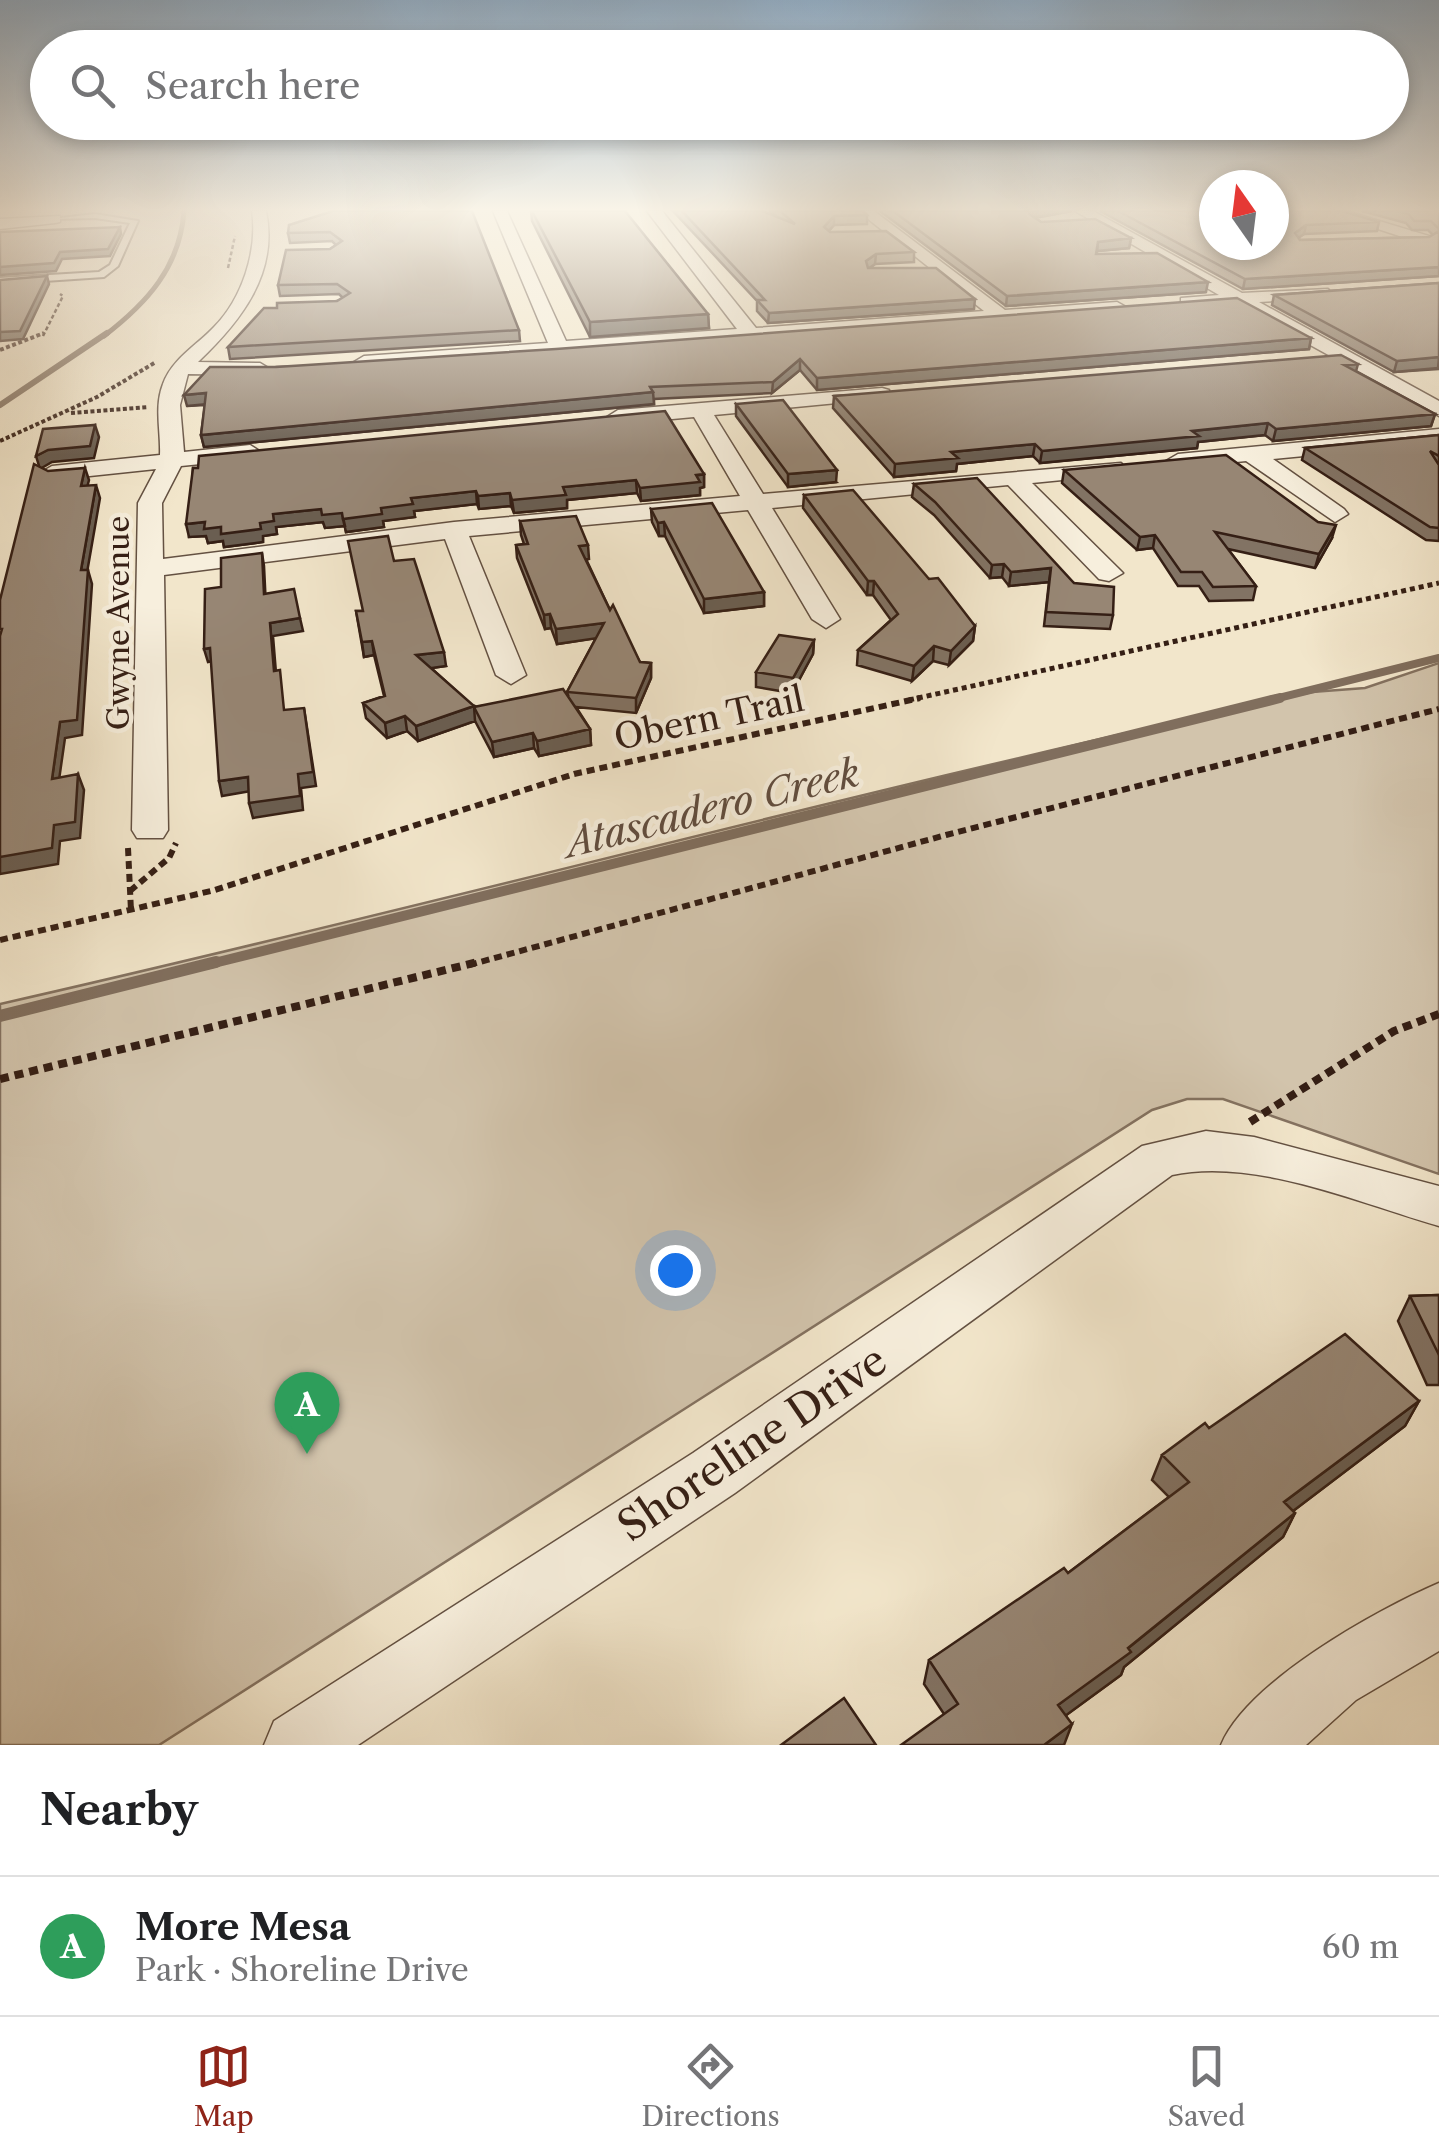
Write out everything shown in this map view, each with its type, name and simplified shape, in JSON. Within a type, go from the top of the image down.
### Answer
[{"type":"street","name":"Gwyne Avenue","points":[[150,830],[150,503],[171,460],[168,406],[174,361],[249,306],[253,292]]},
{"type":"street","points":[[538,292],[559,347]]},
{"type":"street","points":[[718,292],[750,333]]},
{"type":"street","points":[[970,292],[1000,315]]},
{"type":"street","points":[[1230,292],[1439,410]]},
{"type":"street","points":[[334,364],[1327,292]]},
{"type":"street","points":[[1300,359],[1343,356]]},
{"type":"street","points":[[174,361],[278,369]]},
{"type":"street","points":[[604,418],[913,391]]},
{"type":"street","points":[[700,408],[826,619]]},
{"type":"street","points":[[148,568],[454,530],[1439,436]]},
{"type":"street","points":[[52,473],[277,450]]},
{"type":"street","points":[[1251,454],[1335,514]]},
{"type":"street","points":[[1013,477],[1109,573]]},
{"type":"street","points":[[454,530],[511,675]]},
{"type":"street","points":[[1206,1148],[1314,1168],[1439,1206]]},
{"type":"street","name":"Shoreline Drive","points":[[298,1745],[714,1473],[1159,1159],[1206,1148]]},
{"type":"street","points":[[1255,1745],[1333,1677],[1439,1615]]},
{"type":"path","points":[[0,350],[46,332],[64,296],[51,293]]},
{"type":"path","points":[[0,442],[174,361]]},
{"type":"path","points":[[64,414],[168,406]]},
{"type":"path","name":"Obern Trail","points":[[0,940],[132,911],[318,859],[574,774],[1439,583]]},
{"type":"path","points":[[0,1078],[434,974],[946,835],[1439,709]]},
{"type":"path","points":[[132,911],[128,843],[150,830]]},
{"type":"path","points":[[1206,1148],[1394,1031],[1439,1014]]},
{"type":"shaded area","points":[[1439,663],[1439,1174],[1223,1099],[1187,1099],[1152,1110],[159,1745],[0,1745],[0,1004],[1147,728],[1312,692],[1365,688]]},
{"type":"building","points":[[0,292],[39,292],[20,331],[0,332]]},
{"type":"building","points":[[504,292],[519,330],[228,347],[264,308],[277,308],[277,303],[337,301],[350,293]]},
{"type":"building","points":[[575,292],[691,292],[708,314],[590,322]]},
{"type":"building","points":[[758,292],[967,292],[975,299],[769,313],[757,300],[765,300]]},
{"type":"building","points":[[1002,292],[1058,292],[1007,296]]},
{"type":"building","points":[[1439,292],[1439,357],[1397,361],[1274,295]]},
{"type":"building","points":[[1237,298],[1311,338],[817,378],[800,359],[773,382],[650,387],[653,392],[201,435],[206,393],[184,395],[210,367],[276,367],[556,349]]},
{"type":"building","points":[[1341,355],[1358,364],[1344,365],[1435,414],[1276,429],[1268,423],[1192,431],[1199,436],[1042,451],[1035,444],[951,452],[958,458],[895,464],[834,396]]},
{"type":"building","points":[[783,400],[837,470],[788,474],[736,404]]},
{"type":"building","points":[[665,411],[704,474],[696,475],[700,482],[640,488],[636,480],[563,487],[566,495],[512,500],[510,493],[478,496],[476,491],[411,498],[413,504],[381,508],[382,514],[343,519],[342,513],[322,515],[321,509],[273,514],[274,521],[260,523],[261,529],[221,534],[221,527],[204,529],[205,522],[186,524],[193,468],[198,468],[199,456]]},
{"type":"building","points":[[95,425],[90,446],[48,450],[36,456],[43,429]]},
{"type":"building","points":[[1439,435],[1439,456],[1430,451],[1439,465],[1439,528],[1430,527],[1305,448]]},
{"type":"building","points":[[1226,455],[1318,522],[1336,525],[1319,554],[1215,532],[1256,586],[1213,587],[1202,572],[1181,572],[1155,535],[1140,537],[1064,470]]},
{"type":"building","points":[[34,464],[48,471],[85,468],[81,486],[96,485],[81,570],[88,570],[77,720],[60,722],[52,779],[78,774],[75,822],[54,825],[52,848],[0,857],[0,600]]},
{"type":"building","points":[[977,478],[1074,583],[1114,587],[1113,615],[1046,612],[1051,568],[1011,572],[1004,564],[992,565],[914,484]]},
{"type":"building","points":[[853,490],[929,579],[938,578],[975,626],[951,651],[934,646],[914,666],[858,650],[898,614],[874,581],[868,581],[804,495]]},
{"type":"building","points":[[712,503],[764,592],[704,599],[664,522],[658,523],[651,509]]},
{"type":"building","points":[[576,516],[588,545],[579,546],[610,610],[613,605],[640,662],[651,663],[636,698],[567,692],[604,623],[556,629],[550,614],[544,615],[516,545],[528,544],[520,521]]},
{"type":"building","points":[[388,536],[394,561],[414,559],[444,652],[416,655],[474,706],[416,726],[405,716],[385,723],[363,703],[385,696],[372,641],[362,642],[356,611],[363,611],[348,541]]},
{"type":"building","points":[[262,553],[264,594],[294,589],[300,618],[270,623],[274,671],[280,670],[284,710],[304,708],[313,772],[298,774],[300,796],[249,803],[248,777],[219,781],[210,648],[204,649],[205,589],[221,587],[221,558]]},
{"type":"building","points":[[779,635],[814,640],[793,678],[756,672]]},
{"type":"building","points":[[563,689],[590,729],[537,741],[533,733],[492,742],[474,707]]},
{"type":"building","points":[[1439,1295],[1439,1355],[1410,1296]]},
{"type":"building","points":[[1345,1334],[1419,1401],[1284,1502],[1295,1513],[1128,1648],[1131,1652],[1058,1705],[1072,1724],[1044,1745],[901,1745],[958,1704],[929,1660],[1064,1568],[1068,1573],[1189,1482],[1162,1455],[1205,1423],[1209,1428]]},
{"type":"building","points":[[844,1698],[876,1745],[781,1745]]},
{"type":"waterway","points":[[104,336],[151,292]]},
{"type":"waterway","points":[[0,405],[107,333]]},
{"type":"waterway","name":"Atascadero Creek","points":[[1270,700],[1439,658]]},
{"type":"waterway","name":"Atascadero Creek","points":[[206,965],[1280,698]]},
{"type":"waterway","name":"Atascadero Creek","points":[[0,1016],[216,962]]},
{"type":"place","name":"More Mesa","points":[[307,1454]]}]
